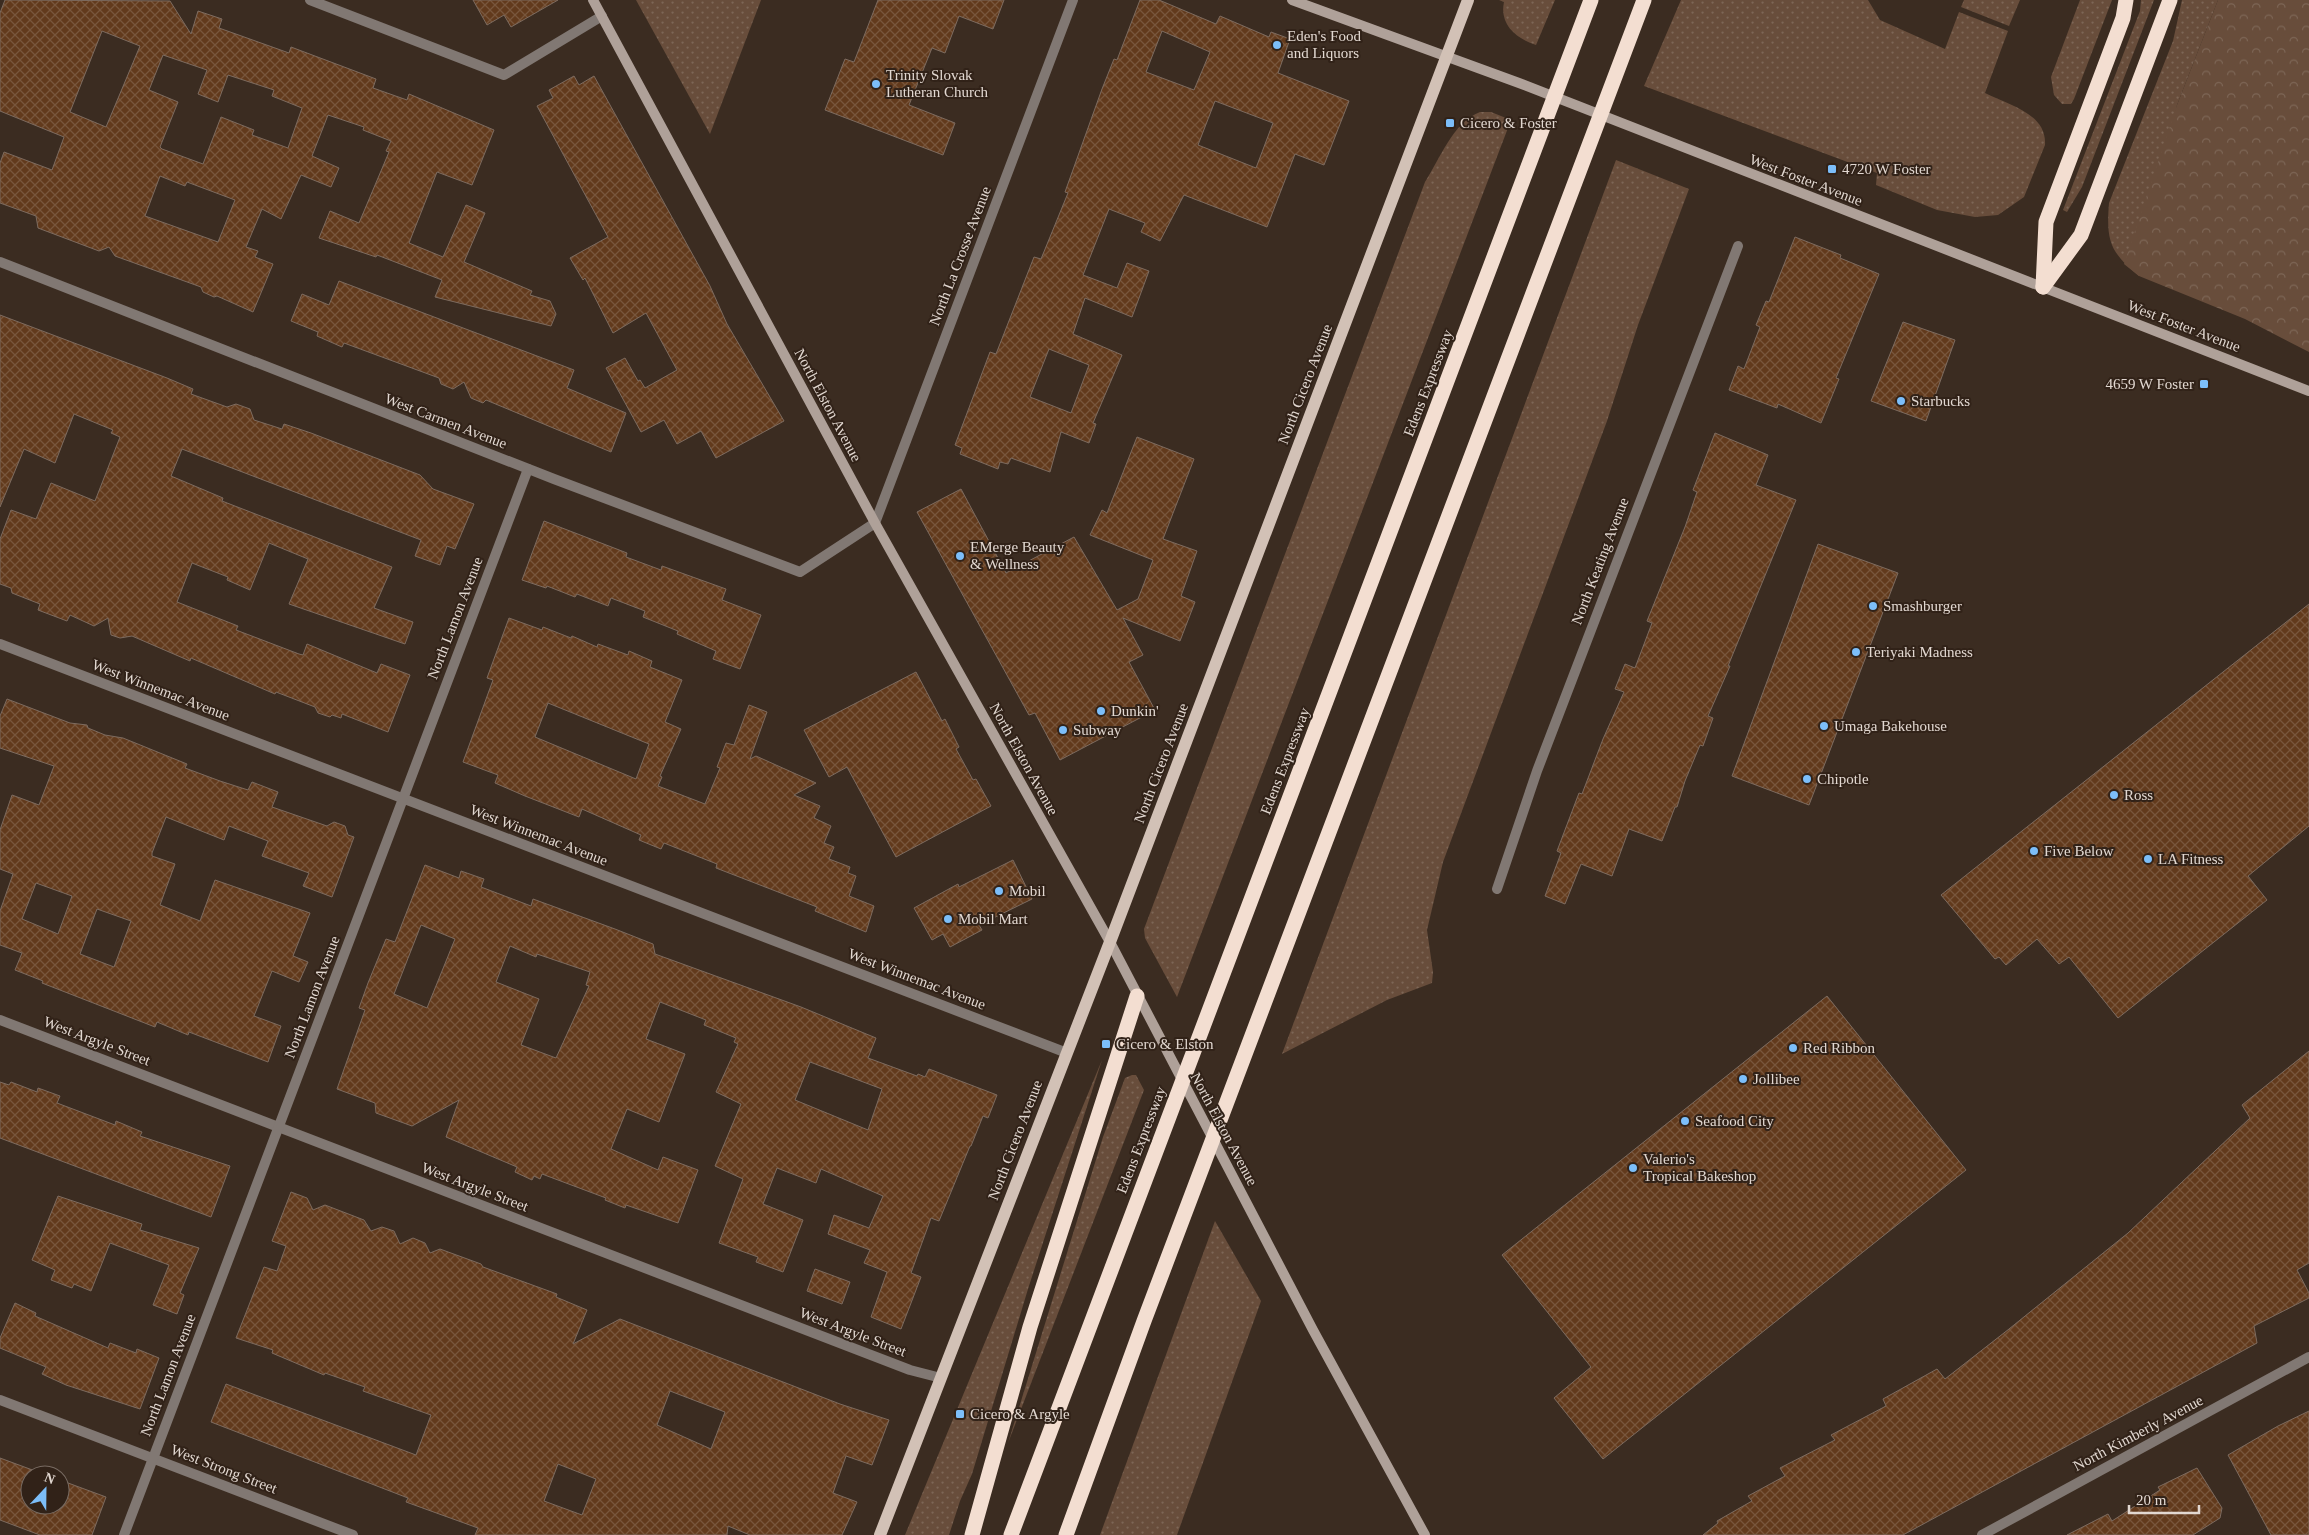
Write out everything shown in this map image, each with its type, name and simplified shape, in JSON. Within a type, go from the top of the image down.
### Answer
[{"type":"highway","name":"Edens Expressway","points":[[1011,1535],[1592,0]]},
{"type":"highway","points":[[1066,1535],[1144,1321],[1644,0]]},
{"type":"highway","points":[[2043,287],[2046,222],[2123,18],[2126,0]]},
{"type":"highway","points":[[2043,287],[2081,235],[2170,0]]},
{"type":"highway","points":[[972,1535],[1030,1327],[1137,996]]},
{"type":"main road","name":"North Elston Avenue","points":[[593,0],[875,523],[1110,942],[1158,1038],[1425,1535]]},
{"type":"main road","name":"West Foster Avenue","points":[[1292,0],[1519,83],[2309,391]]},
{"type":"main road","name":"North Cicero Avenue","points":[[880,1535],[1110,942],[1468,0]]},
{"type":"street","points":[[310,0],[504,75],[602,16]]},
{"type":"street","name":"North La Crosse Avenue","points":[[875,523],[1073,0]]},
{"type":"street","name":"North Keating Avenue","points":[[1497,889],[1537,771],[1738,246]]},
{"type":"street","name":"West Carmen Avenue","points":[[0,262],[528,469],[800,572],[875,523]]},
{"type":"street","name":"North Lamon Avenue","points":[[124,1535],[528,469]]},
{"type":"street","name":"West Winnemac Avenue","points":[[0,644],[1067,1053]]},
{"type":"street","name":"West Argyle Street","points":[[0,1020],[910,1370],[941,1378]]},
{"type":"street","name":"North Kimberly Avenue","points":[[1982,1535],[2309,1357]]},
{"type":"street","name":"West Strong Street","points":[[0,1400],[353,1535]]},
{"type":"green space","points":[[636,0],[761,0],[710,134]]},
{"type":"green space","points":[[1499,0],[1555,0],[1536,45],[1522,39],[1511,30],[1504,18],[1504,2]]},
{"type":"green space","points":[[1681,0],[1868,0],[1880,20],[1945,49],[1959,12],[2008,31],[1985,93],[2015,106],[2033,118],[2040,125],[2044,134],[2045,145],[2024,197],[1998,215],[1975,217],[1937,210],[1876,185],[1877,173],[1644,86]]},
{"type":"green space","points":[[1964,0],[2020,0],[2009,26],[1961,7]]},
{"type":"green space","points":[[2080,0],[2112,0],[2074,99],[2071,104],[2062,104],[2054,95],[2051,77]]},
{"type":"green space","points":[[2141,0],[2154,0],[2082,187],[2067,212],[2063,210],[2140,11]]},
{"type":"green space","points":[[2182,0],[2218,0],[2177,105],[2139,276],[2122,260],[2112,245],[2108,227],[2109,203],[2173,41]]},
{"type":"green space","points":[[2218,0],[2309,0],[2309,352],[2245,319],[2139,276],[2124,264],[2177,105]]},
{"type":"green space","points":[[1480,112],[1491,112],[1511,120],[1177,997],[1145,938],[1144,929],[1425,182],[1455,132],[1470,117]]},
{"type":"green space","points":[[1616,160],[1689,189],[1638,325],[1607,421],[1443,862],[1427,930],[1433,972],[1432,983],[1387,1000],[1282,1054]]},
{"type":"green space","points":[[1102,1060],[1028,1289],[972,1474],[960,1501],[949,1535],[905,1535]]},
{"type":"green space","points":[[1136,1075],[1144,1090],[1008,1443],[1103,1137],[1125,1078]]},
{"type":"green space","points":[[1215,1221],[1261,1301],[1177,1535],[1100,1535]]},
{"type":"building","points":[[5,0],[170,1],[191,34],[198,11],[222,19],[219,28],[289,53],[291,47],[376,79],[373,88],[407,100],[409,94],[494,130],[472,185],[437,172],[409,243],[443,257],[466,205],[485,213],[464,262],[532,291],[530,295],[550,301],[556,314],[551,326],[435,297],[442,280],[377,255],[376,257],[319,238],[330,211],[359,223],[389,152],[386,151],[391,141],[363,130],[364,127],[328,115],[312,156],[339,168],[331,187],[301,175],[281,219],[262,209],[246,247],[258,251],[255,257],[273,264],[253,312],[203,292],[201,287],[115,256],[109,247],[99,251],[38,228],[36,216],[0,203],[0,163],[4,152],[52,170],[64,137],[0,111],[0,13]],"holes":[[[102,31],[140,46],[106,127],[70,112]],[[163,55],[207,70],[198,94],[218,102],[228,75],[274,90],[272,96],[302,108],[288,148],[252,135],[254,130],[221,117],[203,164],[160,147],[178,102],[149,90]],[[160,176],[185,186],[187,182],[235,200],[218,242],[145,216]]]},
{"type":"building","points":[[473,0],[558,0],[511,27],[504,15],[487,25]]},
{"type":"building","name":"Trinity Slovak Lutheran Church","points":[[878,0],[1004,0],[993,29],[959,16],[945,53],[932,48],[909,105],[955,123],[943,155],[825,110],[845,59],[854,62]]},
{"type":"building","points":[[1140,0],[1159,0],[1216,24],[1220,16],[1269,37],[1271,32],[1290,39],[1278,73],[1349,101],[1324,165],[1295,154],[1267,227],[1184,195],[1160,241],[1141,232],[1145,223],[1109,209],[1083,275],[1117,288],[1127,263],[1149,271],[1132,317],[1085,298],[1073,334],[1122,355],[1093,423],[1096,424],[1089,443],[1061,432],[1050,472],[1011,458],[1008,464],[1000,462],[998,469],[960,454],[962,448],[955,445],[990,352],[996,354],[1034,257],[1041,259],[1068,193],[1065,192],[1102,89],[1114,59],[1117,60]],"holes":[[[1162,31],[1210,52],[1194,90],[1146,72]],[[1215,101],[1273,123],[1256,168],[1198,145]],[[1049,349],[1089,365],[1071,413],[1030,397]]]},
{"type":"building","points":[[574,76],[579,85],[594,76],[710,286],[727,324],[784,421],[716,458],[701,431],[677,444],[664,420],[641,432],[606,368],[625,358],[638,381],[640,380],[645,388],[677,370],[646,313],[613,333],[585,278],[583,280],[570,258],[608,237],[537,106],[553,98],[549,90]]},
{"type":"building","points":[[1795,237],[1841,255],[1840,258],[1879,274],[1836,378],[1839,379],[1821,423],[1778,404],[1777,408],[1729,390],[1738,366],[1744,369],[1760,327],[1756,325],[1766,301],[1769,302]]},
{"type":"building","points":[[339,281],[574,370],[567,388],[626,413],[611,452],[486,400],[483,403],[471,398],[464,382],[453,389],[441,384],[439,378],[344,343],[342,347],[317,336],[318,332],[291,321],[302,294],[329,305]]},
{"type":"building","points":[[0,315],[167,378],[193,389],[191,394],[227,407],[236,404],[250,409],[254,420],[282,429],[284,424],[420,475],[433,489],[474,504],[455,549],[447,546],[440,565],[415,556],[421,540],[182,449],[171,476],[223,498],[222,501],[392,567],[374,608],[413,622],[405,644],[289,604],[308,559],[269,543],[250,590],[227,580],[228,577],[192,563],[177,602],[238,626],[236,630],[299,654],[303,655],[307,644],[377,673],[381,664],[410,675],[388,732],[342,714],[341,718],[318,713],[315,707],[276,692],[275,694],[191,658],[190,661],[132,636],[120,638],[111,635],[108,618],[94,626],[70,615],[67,621],[38,610],[40,604],[12,593],[11,588],[0,584],[0,539],[11,510],[36,519],[51,483],[95,501],[120,437],[111,433],[113,430],[74,414],[55,463],[24,449],[0,507]]},
{"type":"building","points":[[1903,322],[1955,340],[1926,421],[1871,401]]},
{"type":"building","points":[[1715,433],[1768,455],[1756,485],[1796,500],[1728,666],[1730,666],[1708,716],[1713,718],[1703,746],[1700,745],[1662,841],[1629,829],[1612,876],[1581,864],[1565,904],[1545,896],[1561,853],[1557,851],[1579,793],[1582,794],[1603,739],[1624,692],[1615,689],[1625,664],[1635,668],[1652,623],[1647,621],[1685,527],[1697,492],[1693,490]]},
{"type":"building","points":[[1137,437],[1194,459],[1163,539],[1197,551],[1181,596],[1195,602],[1180,641],[1123,618],[1143,655],[1129,662],[1155,710],[1060,760],[1035,713],[1029,715],[917,512],[961,489],[1006,573],[1074,537],[1117,610],[1138,599],[1153,560],[1090,535],[1102,510],[1107,513]]},
{"type":"building","points":[[544,521],[627,553],[626,557],[661,570],[662,566],[726,589],[722,600],[761,615],[740,669],[713,659],[716,651],[677,634],[678,631],[643,617],[645,611],[611,598],[608,606],[577,594],[575,597],[547,586],[546,588],[522,580]]},
{"type":"building","points":[[1818,544],[1898,573],[1809,805],[1732,776]]},
{"type":"building","points":[[2309,604],[2309,826],[2248,876],[2267,900],[2118,1018],[2069,957],[2059,964],[2037,939],[2006,965],[1999,957],[1995,959],[1941,895]]},
{"type":"building","points":[[509,618],[542,630],[543,627],[571,638],[572,636],[597,647],[598,644],[628,655],[629,651],[652,661],[650,667],[682,680],[665,722],[681,729],[660,776],[662,777],[658,786],[705,804],[720,768],[717,767],[726,743],[734,745],[749,705],[767,712],[750,759],[756,756],[816,783],[794,795],[820,806],[814,818],[831,826],[824,843],[834,847],[829,859],[850,867],[848,873],[856,876],[849,896],[874,906],[866,932],[815,911],[817,907],[716,868],[717,864],[664,843],[661,849],[639,840],[641,835],[582,809],[579,817],[525,796],[495,783],[498,775],[463,762],[493,680],[487,678]],"holes":[[[548,703],[649,744],[636,779],[535,737]]]},
{"type":"building","points":[[916,672],[942,721],[945,719],[959,747],[956,749],[973,780],[976,779],[991,806],[896,857],[847,767],[829,777],[804,730]]},
{"type":"building","points":[[7,699],[70,723],[87,725],[88,728],[105,735],[123,738],[187,764],[185,768],[220,781],[248,790],[252,782],[278,792],[272,807],[327,826],[334,822],[345,826],[348,835],[354,837],[332,897],[303,886],[309,873],[262,856],[268,841],[229,826],[224,840],[166,817],[152,853],[152,856],[175,864],[160,905],[200,921],[215,880],[310,913],[293,956],[308,962],[299,982],[272,971],[254,1016],[281,1026],[268,1062],[189,1032],[188,1035],[157,1022],[155,1027],[42,983],[43,981],[15,970],[22,953],[0,945],[0,911],[13,874],[0,869],[0,830],[12,795],[39,805],[54,766],[0,748],[0,716]],"holes":[[[36,883],[72,896],[58,934],[22,919]],[[97,909],[131,921],[114,967],[80,954]]]},
{"type":"building","points":[[1013,860],[1032,899],[979,925],[982,930],[950,947],[943,934],[932,940],[914,908],[958,884],[959,887]]},
{"type":"building","points":[[425,865],[459,878],[461,871],[484,879],[481,887],[531,906],[533,899],[615,929],[653,944],[655,954],[801,1007],[876,1038],[868,1058],[917,1076],[918,1074],[925,1077],[929,1069],[997,1095],[988,1118],[983,1116],[939,1221],[931,1218],[911,1273],[921,1277],[901,1329],[871,1317],[887,1272],[864,1263],[870,1250],[828,1234],[834,1215],[869,1228],[883,1196],[821,1169],[816,1183],[777,1168],[763,1204],[803,1220],[783,1272],[756,1262],[758,1257],[719,1243],[743,1179],[715,1166],[741,1104],[716,1092],[738,1044],[734,1042],[736,1038],[704,1025],[706,1020],[660,1002],[646,1039],[685,1054],[659,1122],[627,1109],[611,1149],[658,1170],[663,1157],[698,1170],[678,1223],[626,1205],[625,1208],[605,1200],[606,1198],[542,1174],[540,1179],[534,1176],[532,1180],[515,1172],[517,1167],[446,1137],[459,1100],[412,1126],[376,1113],[375,1103],[337,1089],[365,1010],[359,1008],[368,983],[386,939],[395,942]],"holes":[[[421,925],[455,939],[427,1008],[394,994]],[[510,946],[536,957],[537,954],[590,972],[586,985],[589,986],[556,1058],[521,1045],[539,999],[496,982]],[[810,1062],[882,1089],[868,1130],[795,1100]]]},
{"type":"building","points":[[1827,996],[1966,1170],[1603,1459],[1554,1398],[1591,1367],[1502,1255]]},
{"type":"building","points":[[2309,1051],[2309,1263],[2297,1270],[2309,1293],[2309,1298],[2254,1326],[2257,1343],[1903,1535],[1703,1535],[1718,1523],[1717,1521],[1752,1501],[1748,1496],[1785,1476],[1780,1468],[1835,1440],[1831,1435],[1886,1406],[1883,1399],[1937,1369],[1945,1379],[2009,1329],[2128,1233],[2250,1118],[2242,1105]]},
{"type":"building","points":[[0,1082],[9,1085],[11,1082],[37,1092],[38,1088],[60,1096],[57,1103],[115,1125],[116,1121],[142,1132],[140,1136],[230,1166],[211,1217],[0,1138]]},
{"type":"building","points":[[291,1192],[307,1198],[313,1210],[325,1205],[364,1220],[371,1231],[382,1227],[394,1231],[400,1244],[413,1238],[425,1243],[430,1253],[440,1249],[557,1294],[556,1297],[587,1310],[573,1344],[620,1319],[840,1404],[889,1420],[872,1465],[846,1456],[833,1493],[857,1502],[842,1535],[750,1535],[728,1526],[727,1535],[475,1535],[478,1528],[406,1502],[408,1498],[211,1422],[226,1384],[416,1455],[431,1415],[363,1391],[365,1387],[325,1373],[324,1375],[272,1353],[273,1350],[236,1338],[264,1267],[277,1271],[286,1246],[272,1241]],"holes":[[[670,1391],[725,1412],[711,1449],[657,1425]],[[558,1464],[596,1479],[582,1515],[544,1501]]]},
{"type":"building","points":[[58,1196],[142,1224],[140,1230],[199,1248],[180,1293],[184,1295],[177,1314],[153,1305],[169,1265],[110,1243],[91,1291],[74,1284],[72,1288],[51,1280],[55,1270],[32,1260]]},
{"type":"building","points":[[815,1269],[850,1282],[842,1304],[807,1291]]},
{"type":"building","points":[[15,1303],[36,1313],[35,1316],[108,1348],[110,1343],[136,1353],[137,1349],[159,1358],[140,1409],[66,1385],[42,1374],[46,1367],[0,1348],[0,1338]]},
{"type":"building","points":[[2309,1411],[2309,1535],[2271,1535],[2228,1455],[2278,1426]]},
{"type":"building","points":[[0,1458],[20,1465],[20,1515],[70,1515],[70,1484],[106,1497],[92,1535],[40,1535],[0,1520]]},
{"type":"building","points":[[2197,1468],[2222,1508],[2220,1518],[2193,1535],[2067,1535],[2108,1514],[2112,1521],[2160,1490],[2158,1487]]},
{"type":"place","name":"Eden's Food and Liquors","points":[[1277,45]]},
{"type":"place","name":"Trinity Slovak Lutheran Church","points":[[876,84]]},
{"type":"place","name":"Cicero & Foster","points":[[1450,123]]},
{"type":"place","name":"4720 W Foster","points":[[1832,169]]},
{"type":"place","name":"4659 W Foster","points":[[2204,384]]},
{"type":"place","name":"Starbucks","points":[[1901,401]]},
{"type":"place","name":"EMerge Beauty & Wellness","points":[[960,556]]},
{"type":"place","name":"Smashburger","points":[[1873,606]]},
{"type":"place","name":"Teriyaki Madness","points":[[1856,652]]},
{"type":"place","name":"Dunkin'","points":[[1101,711]]},
{"type":"place","name":"Umaga Bakehouse","points":[[1824,726]]},
{"type":"place","name":"Subway","points":[[1063,730]]},
{"type":"place","name":"Chipotle","points":[[1807,779]]},
{"type":"place","name":"Ross","points":[[2114,795]]},
{"type":"place","name":"Five Below","points":[[2034,851]]},
{"type":"place","name":"LA Fitness","points":[[2148,859]]},
{"type":"place","name":"Mobil","points":[[999,891]]},
{"type":"place","name":"Mobil Mart","points":[[948,919]]},
{"type":"place","name":"Cicero & Elston","points":[[1106,1044]]},
{"type":"place","name":"Red Ribbon","points":[[1793,1048]]},
{"type":"place","name":"Jollibee","points":[[1743,1079]]},
{"type":"place","name":"Seafood City","points":[[1685,1121]]},
{"type":"place","name":"Valerio's Tropical Bakeshop","points":[[1633,1168]]},
{"type":"place","name":"Cicero & Argyle","points":[[960,1414]]}]
